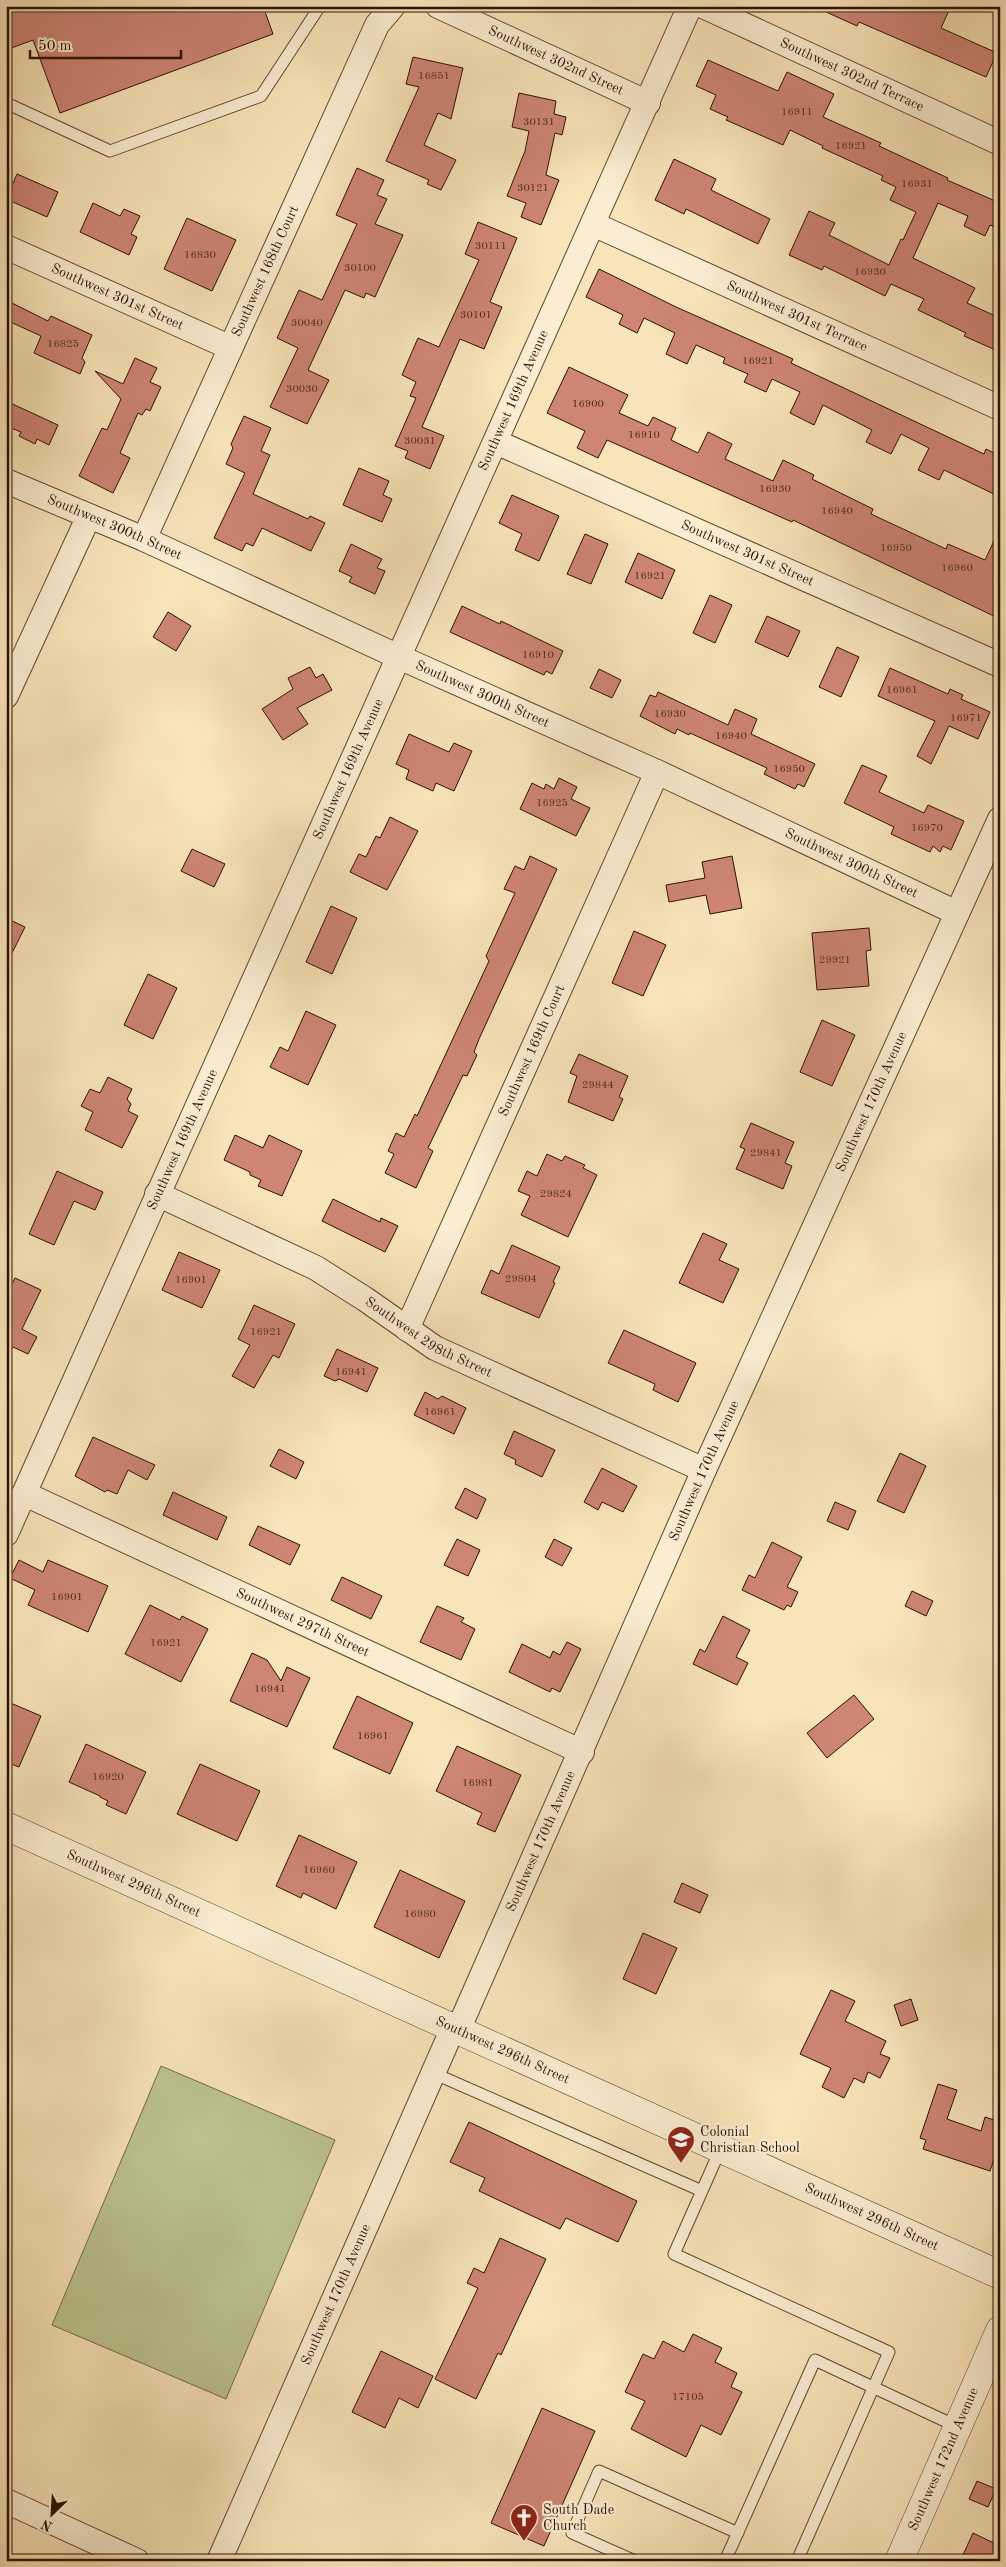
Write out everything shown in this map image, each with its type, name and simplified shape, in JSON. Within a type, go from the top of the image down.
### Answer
[{"type":"street","name":"Southwest 168th Court","points":[[144,539],[229,347],[377,25],[393,6]]},
{"type":"street","name":"Southwest 302nd Street","points":[[438,6],[648,104]]},
{"type":"street","name":"Southwest 169th Avenue","points":[[6,1534],[648,104],[690,6]]},
{"type":"street","name":"Southwest 302nd Terrace","points":[[702,6],[1000,143]]},
{"type":"street","name":"Southwest 301st Terrace","points":[[593,224],[1000,408]]},
{"type":"street","name":"Southwest 301st Street","points":[[6,247],[229,347]]},
{"type":"street","name":"Southwest 301st Street","points":[[496,442],[1000,665]]},
{"type":"street","name":"Southwest 300th Street","points":[[6,481],[88,518],[144,539],[399,657],[657,772],[957,913]]},
{"type":"street","points":[[6,696],[88,518]]},
{"type":"street","name":"Southwest 169th Court","points":[[407,1329],[657,772]]},
{"type":"street","name":"Southwest 170th Avenue","points":[[219,2561],[433,2073],[582,1752],[704,1470],[1000,819]]},
{"type":"street","name":"Southwest 298th Street","points":[[157,1194],[316,1268],[365,1298],[435,1348],[704,1470]]},
{"type":"street","name":"Southwest 297th Street","points":[[24,1494],[582,1752]]},
{"type":"street","name":"Southwest 296th Street","points":[[6,1826],[1000,2275]]},
{"type":"street","name":"Southwest 172nd Avenue","points":[[899,2561],[1000,2330]]},
{"type":"street","points":[[6,2501],[137,2561]]},
{"type":"lane","points":[[6,103],[110,151],[261,96],[320,6]]},
{"type":"lane","points":[[433,2073],[702,2191]]},
{"type":"lane","points":[[721,2148],[674,2254],[889,2352],[797,2561]]},
{"type":"lane","points":[[725,2561],[815,2360],[958,2427]]},
{"type":"lane","points":[[635,2561],[572,2533],[599,2471],[738,2533]]},
{"type":"green space","points":[[161,2066],[335,2140],[226,2399],[52,2325]]},
{"type":"building","points":[[6,6],[263,6],[273,34],[60,113],[33,40],[6,50]]},
{"type":"building","points":[[813,6],[951,6],[941,28],[997,53],[986,77],[859,22],[857,26]]},
{"type":"building","points":[[413,57],[463,68],[451,119],[438,113],[424,145],[456,160],[441,190],[427,184],[429,180],[386,161],[419,87],[406,84]]},
{"type":"building","points":[[708,60],[778,91],[787,72],[834,94],[823,117],[881,143],[879,146],[948,178],[947,180],[1000,203],[1000,229],[990,225],[985,236],[964,226],[968,216],[938,203],[913,258],[975,288],[967,303],[1000,318],[1000,352],[964,336],[966,333],[918,310],[924,299],[891,284],[885,296],[824,266],[822,270],[789,255],[809,211],[835,223],[829,235],[889,265],[916,212],[890,200],[896,187],[881,180],[883,176],[822,148],[823,146],[790,130],[783,145],[726,120],[728,117],[710,109],[716,95],[696,86]]},
{"type":"building","points":[[519,93],[556,101],[554,114],[566,117],[562,135],[555,133],[546,175],[559,180],[541,225],[521,217],[526,203],[507,196],[525,151],[529,131],[512,127]]},
{"type":"building","points":[[674,159],[716,179],[711,190],[770,219],[758,244],[686,209],[684,214],[655,200]]},
{"type":"building","points":[[357,168],[384,180],[377,195],[387,199],[375,224],[403,235],[375,297],[366,293],[364,298],[345,290],[308,370],[329,380],[307,424],[270,407],[298,348],[277,338],[299,290],[322,300],[357,224],[336,215]]},
{"type":"building","points":[[17,174],[58,192],[47,217],[6,199]]},
{"type":"building","points":[[93,203],[120,216],[124,209],[140,216],[131,234],[137,237],[129,255],[80,232]]},
{"type":"building","points":[[187,218],[236,240],[212,291],[164,269]]},
{"type":"building","points":[[478,222],[517,238],[490,302],[502,307],[484,349],[460,339],[422,427],[444,436],[430,469],[405,458],[408,451],[395,446],[416,398],[410,396],[416,382],[402,375],[418,338],[439,347],[479,260],[465,254]]},
{"type":"building","points":[[599,269],[676,307],[793,359],[791,363],[984,454],[986,449],[1000,456],[1000,497],[944,470],[939,480],[918,470],[929,448],[901,434],[891,454],[866,442],[872,430],[823,405],[814,425],[790,413],[800,392],[772,379],[766,392],[744,382],[748,374],[723,363],[725,358],[696,345],[687,364],[666,354],[675,333],[644,318],[637,333],[619,324],[623,315],[586,297]]},
{"type":"building","points":[[6,300],[48,321],[51,316],[92,335],[82,358],[85,362],[80,374],[34,353],[41,336],[6,320]]},
{"type":"building","points":[[135,358],[157,368],[150,382],[161,387],[150,411],[146,409],[142,415],[138,413],[120,453],[130,458],[113,493],[79,476],[102,428],[107,430],[121,399],[95,371],[123,384]]},
{"type":"building","points":[[569,367],[628,395],[619,413],[648,426],[653,417],[676,428],[671,440],[698,453],[708,432],[732,444],[725,459],[773,481],[783,460],[814,475],[812,479],[873,509],[871,514],[946,549],[948,544],[985,560],[1000,528],[1000,619],[793,520],[792,522],[607,440],[598,458],[577,448],[585,431],[547,413]]},
{"type":"building","points":[[6,401],[58,425],[49,445],[37,439],[35,444],[19,436],[21,432],[6,426]]},
{"type":"building","points":[[244,416],[271,428],[261,451],[270,455],[253,494],[308,519],[310,516],[325,523],[311,551],[262,528],[253,546],[246,543],[242,551],[214,538],[245,473],[226,464],[233,448],[231,444]]},
{"type":"building","points":[[359,468],[389,481],[383,495],[392,499],[382,522],[343,505]]},
{"type":"building","points":[[512,495],[559,516],[539,561],[515,550],[522,534],[499,523]]},
{"type":"building","points":[[585,534],[608,544],[591,584],[567,574]]},
{"type":"building","points":[[351,544],[382,559],[377,568],[385,571],[375,594],[349,582],[352,577],[339,571]]},
{"type":"building","points":[[638,553],[675,570],[662,599],[625,582]]},
{"type":"building","points":[[710,595],[732,605],[715,643],[693,633]]},
{"type":"building","points":[[462,606],[500,624],[501,621],[563,651],[552,674],[546,671],[544,675],[450,632]]},
{"type":"building","points":[[168,612],[191,626],[176,651],[153,637]]},
{"type":"building","points":[[767,616],[800,631],[788,657],[755,642]]},
{"type":"building","points":[[837,647],[859,657],[841,697],[819,687]]},
{"type":"building","points":[[310,667],[316,678],[323,674],[332,690],[297,708],[308,724],[283,740],[262,709],[293,689],[288,678]]},
{"type":"building","points":[[890,668],[948,694],[950,689],[963,695],[961,699],[990,712],[978,739],[949,726],[931,764],[917,756],[935,721],[878,696]]},
{"type":"building","points":[[599,669],[621,680],[612,698],[590,688]]},
{"type":"building","points":[[658,692],[728,725],[735,709],[757,719],[751,734],[815,764],[804,787],[798,784],[795,789],[764,774],[767,768],[690,733],[689,735],[677,729],[675,734],[640,716],[650,695],[656,697]]},
{"type":"building","points":[[409,734],[449,752],[454,743],[472,751],[454,791],[436,783],[433,791],[406,779],[409,770],[396,764]]},
{"type":"building","points":[[862,765],[887,776],[879,792],[924,813],[928,805],[964,821],[951,850],[943,846],[940,852],[933,846],[930,852],[891,834],[894,827],[844,803]]},
{"type":"building","points":[[559,778],[577,787],[571,799],[590,808],[576,836],[520,809],[532,783],[544,789],[546,784],[554,789]]},
{"type":"building","points":[[390,817],[418,831],[387,890],[350,872],[359,854],[366,857],[376,836],[380,838]]},
{"type":"building","points":[[192,849],[225,864],[214,887],[181,871]]},
{"type":"building","points":[[530,856],[557,869],[479,1039],[474,1052],[477,1055],[467,1076],[463,1075],[428,1148],[433,1151],[416,1188],[385,1173],[394,1154],[388,1151],[396,1133],[404,1137],[415,1114],[417,1116],[489,961],[486,956],[515,893],[504,889],[515,866],[524,870]]},
{"type":"building","points":[[732,856],[742,908],[710,914],[706,895],[669,902],[666,885],[705,878],[702,862]]},
{"type":"building","points":[[331,906],[357,918],[332,974],[306,962]]},
{"type":"building","points":[[6,918],[25,927],[6,965]]},
{"type":"building","points":[[869,928],[871,950],[866,951],[869,986],[817,990],[812,933]]},
{"type":"building","points":[[634,931],[666,945],[643,996],[612,983]]},
{"type":"building","points":[[148,974],[177,988],[153,1039],[124,1025]]},
{"type":"building","points":[[306,1011],[336,1025],[308,1085],[270,1067],[280,1047],[288,1051]]},
{"type":"building","points":[[822,1020],[855,1035],[832,1086],[800,1072]]},
{"type":"building","points":[[579,1054],[628,1076],[619,1097],[623,1099],[613,1121],[568,1102],[577,1076],[570,1073]]},
{"type":"building","points":[[108,1077],[132,1089],[127,1099],[131,1104],[128,1111],[138,1116],[122,1148],[85,1130],[93,1112],[81,1106],[90,1089],[100,1093]]},
{"type":"building","points":[[751,1123],[794,1142],[785,1163],[792,1166],[783,1189],[736,1169],[745,1149],[740,1147]]},
{"type":"building","points":[[235,1135],[263,1148],[269,1135],[302,1151],[282,1196],[258,1186],[261,1180],[250,1175],[250,1172],[224,1160]]},
{"type":"building","points":[[547,1154],[562,1161],[565,1156],[585,1165],[583,1168],[597,1175],[568,1237],[521,1215],[530,1196],[518,1191],[527,1171],[537,1176]]},
{"type":"building","points":[[57,1171],[103,1192],[95,1210],[74,1201],[54,1245],[29,1234]]},
{"type":"building","points":[[333,1199],[380,1222],[381,1218],[398,1226],[385,1252],[322,1221]]},
{"type":"building","points":[[703,1233],[727,1244],[719,1260],[739,1269],[723,1303],[679,1283]]},
{"type":"building","points":[[512,1245],[560,1267],[539,1318],[481,1293],[491,1270],[499,1274]]},
{"type":"building","points":[[179,1252],[220,1270],[202,1308],[162,1290]]},
{"type":"building","points":[[15,1278],[41,1290],[22,1329],[37,1337],[28,1354],[13,1347],[6,1362],[6,1296]]},
{"type":"building","points":[[254,1305],[295,1324],[279,1358],[273,1355],[254,1388],[232,1376],[250,1345],[238,1339]]},
{"type":"building","points":[[624,1330],[696,1363],[678,1402],[653,1390],[655,1384],[608,1363]]},
{"type":"building","points":[[337,1349],[378,1368],[367,1392],[339,1379],[335,1381],[324,1376]]},
{"type":"building","points":[[425,1392],[438,1399],[442,1396],[466,1408],[454,1434],[414,1415]]},
{"type":"building","points":[[514,1431],[555,1450],[542,1477],[515,1464],[516,1460],[504,1454]]},
{"type":"building","points":[[93,1437],[155,1465],[147,1480],[128,1470],[117,1494],[107,1490],[105,1492],[75,1476]]},
{"type":"building","points":[[279,1449],[304,1462],[296,1479],[270,1466]]},
{"type":"building","points":[[900,1453],[926,1466],[904,1513],[877,1501]]},
{"type":"building","points":[[602,1468],[637,1486],[623,1512],[602,1502],[598,1510],[584,1502]]},
{"type":"building","points":[[465,1488],[486,1499],[477,1519],[455,1508]]},
{"type":"building","points":[[173,1492],[227,1517],[217,1540],[163,1515]]},
{"type":"building","points":[[835,1502],[856,1511],[848,1530],[827,1521]]},
{"type":"building","points":[[258,1526],[300,1545],[290,1565],[249,1545]]},
{"type":"building","points":[[457,1539],[480,1550],[468,1576],[444,1565]]},
{"type":"building","points":[[554,1539],[572,1548],[562,1566],[545,1557]]},
{"type":"building","points":[[772,1542],[802,1557],[787,1587],[798,1592],[791,1607],[787,1605],[784,1610],[742,1590],[749,1575],[755,1578]]},
{"type":"building","points":[[19,1560],[43,1572],[48,1560],[108,1586],[88,1632],[28,1605],[35,1590],[10,1578]]},
{"type":"building","points":[[342,1577],[382,1596],[371,1619],[331,1600]]},
{"type":"building","points":[[912,1591],[933,1601],[926,1616],[905,1606]]},
{"type":"building","points":[[150,1605],[180,1620],[182,1616],[208,1629],[181,1682],[125,1654]]},
{"type":"building","points":[[437,1606],[464,1618],[461,1622],[475,1629],[461,1660],[420,1642]]},
{"type":"building","points":[[723,1616],[750,1630],[736,1657],[748,1663],[737,1685],[693,1664],[700,1649],[705,1652]]},
{"type":"building","points":[[567,1642],[581,1649],[560,1692],[552,1688],[550,1692],[509,1672],[522,1644],[550,1658],[553,1651],[560,1655]]},
{"type":"building","points":[[252,1653],[267,1660],[281,1681],[287,1667],[310,1678],[287,1727],[230,1701]]},
{"type":"building","points":[[854,1695],[874,1719],[827,1758],[807,1733]]},
{"type":"building","points":[[357,1696],[413,1723],[390,1774],[333,1748]]},
{"type":"building","points":[[6,1701],[41,1716],[19,1767],[6,1762]]},
{"type":"building","points":[[86,1744],[146,1772],[126,1814],[106,1805],[108,1801],[100,1796],[69,1782]]},
{"type":"building","points":[[457,1746],[521,1775],[495,1832],[477,1824],[482,1813],[436,1791]]},
{"type":"building","points":[[200,1764],[260,1791],[237,1841],[177,1814]]},
{"type":"building","points":[[299,1835],[357,1862],[336,1909],[303,1893],[301,1898],[276,1886]]},
{"type":"building","points":[[400,1870],[465,1901],[439,1958],[374,1927]]},
{"type":"building","points":[[682,1883],[708,1895],[700,1913],[674,1902]]},
{"type":"building","points":[[643,1933],[677,1948],[656,1994],[623,1979]]},
{"type":"building","points":[[831,1990],[855,2001],[845,2021],[886,2041],[880,2054],[890,2058],[880,2078],[868,2072],[864,2083],[854,2078],[844,2098],[822,2087],[831,2068],[800,2054]]},
{"type":"building","points":[[911,1999],[918,2020],[901,2026],[894,2005]]},
{"type":"building","points":[[938,2084],[957,2090],[947,2119],[981,2131],[985,2117],[1000,2122],[1000,2142],[990,2171],[923,2149],[926,2140],[920,2138]]},
{"type":"building","points":[[469,2122],[637,2201],[618,2242],[566,2218],[560,2229],[479,2191],[485,2178],[450,2162]]},
{"type":"building","points":[[500,2238],[546,2259],[501,2355],[498,2353],[476,2399],[435,2379],[478,2288],[467,2283],[474,2268],[484,2273]]},
{"type":"building","points":[[693,2334],[722,2348],[715,2362],[737,2373],[731,2387],[742,2392],[721,2435],[701,2425],[686,2457],[631,2429],[645,2401],[625,2392],[643,2354],[654,2359],[663,2341],[684,2352]]},
{"type":"building","points":[[381,2351],[433,2376],[418,2408],[399,2398],[385,2428],[352,2412]]},
{"type":"building","points":[[542,2408],[595,2431],[544,2546],[491,2523]]},
{"type":"building","points":[[977,2481],[996,2489],[988,2507],[969,2499]]},
{"type":"building","points":[[973,2533],[1000,2546],[994,2561],[976,2561],[963,2555]]},
{"type":"place","name":"Colonial Christian School","points":[[681,2164]]},
{"type":"place","name":"South Dade Church","points":[[524,2542]]}]
